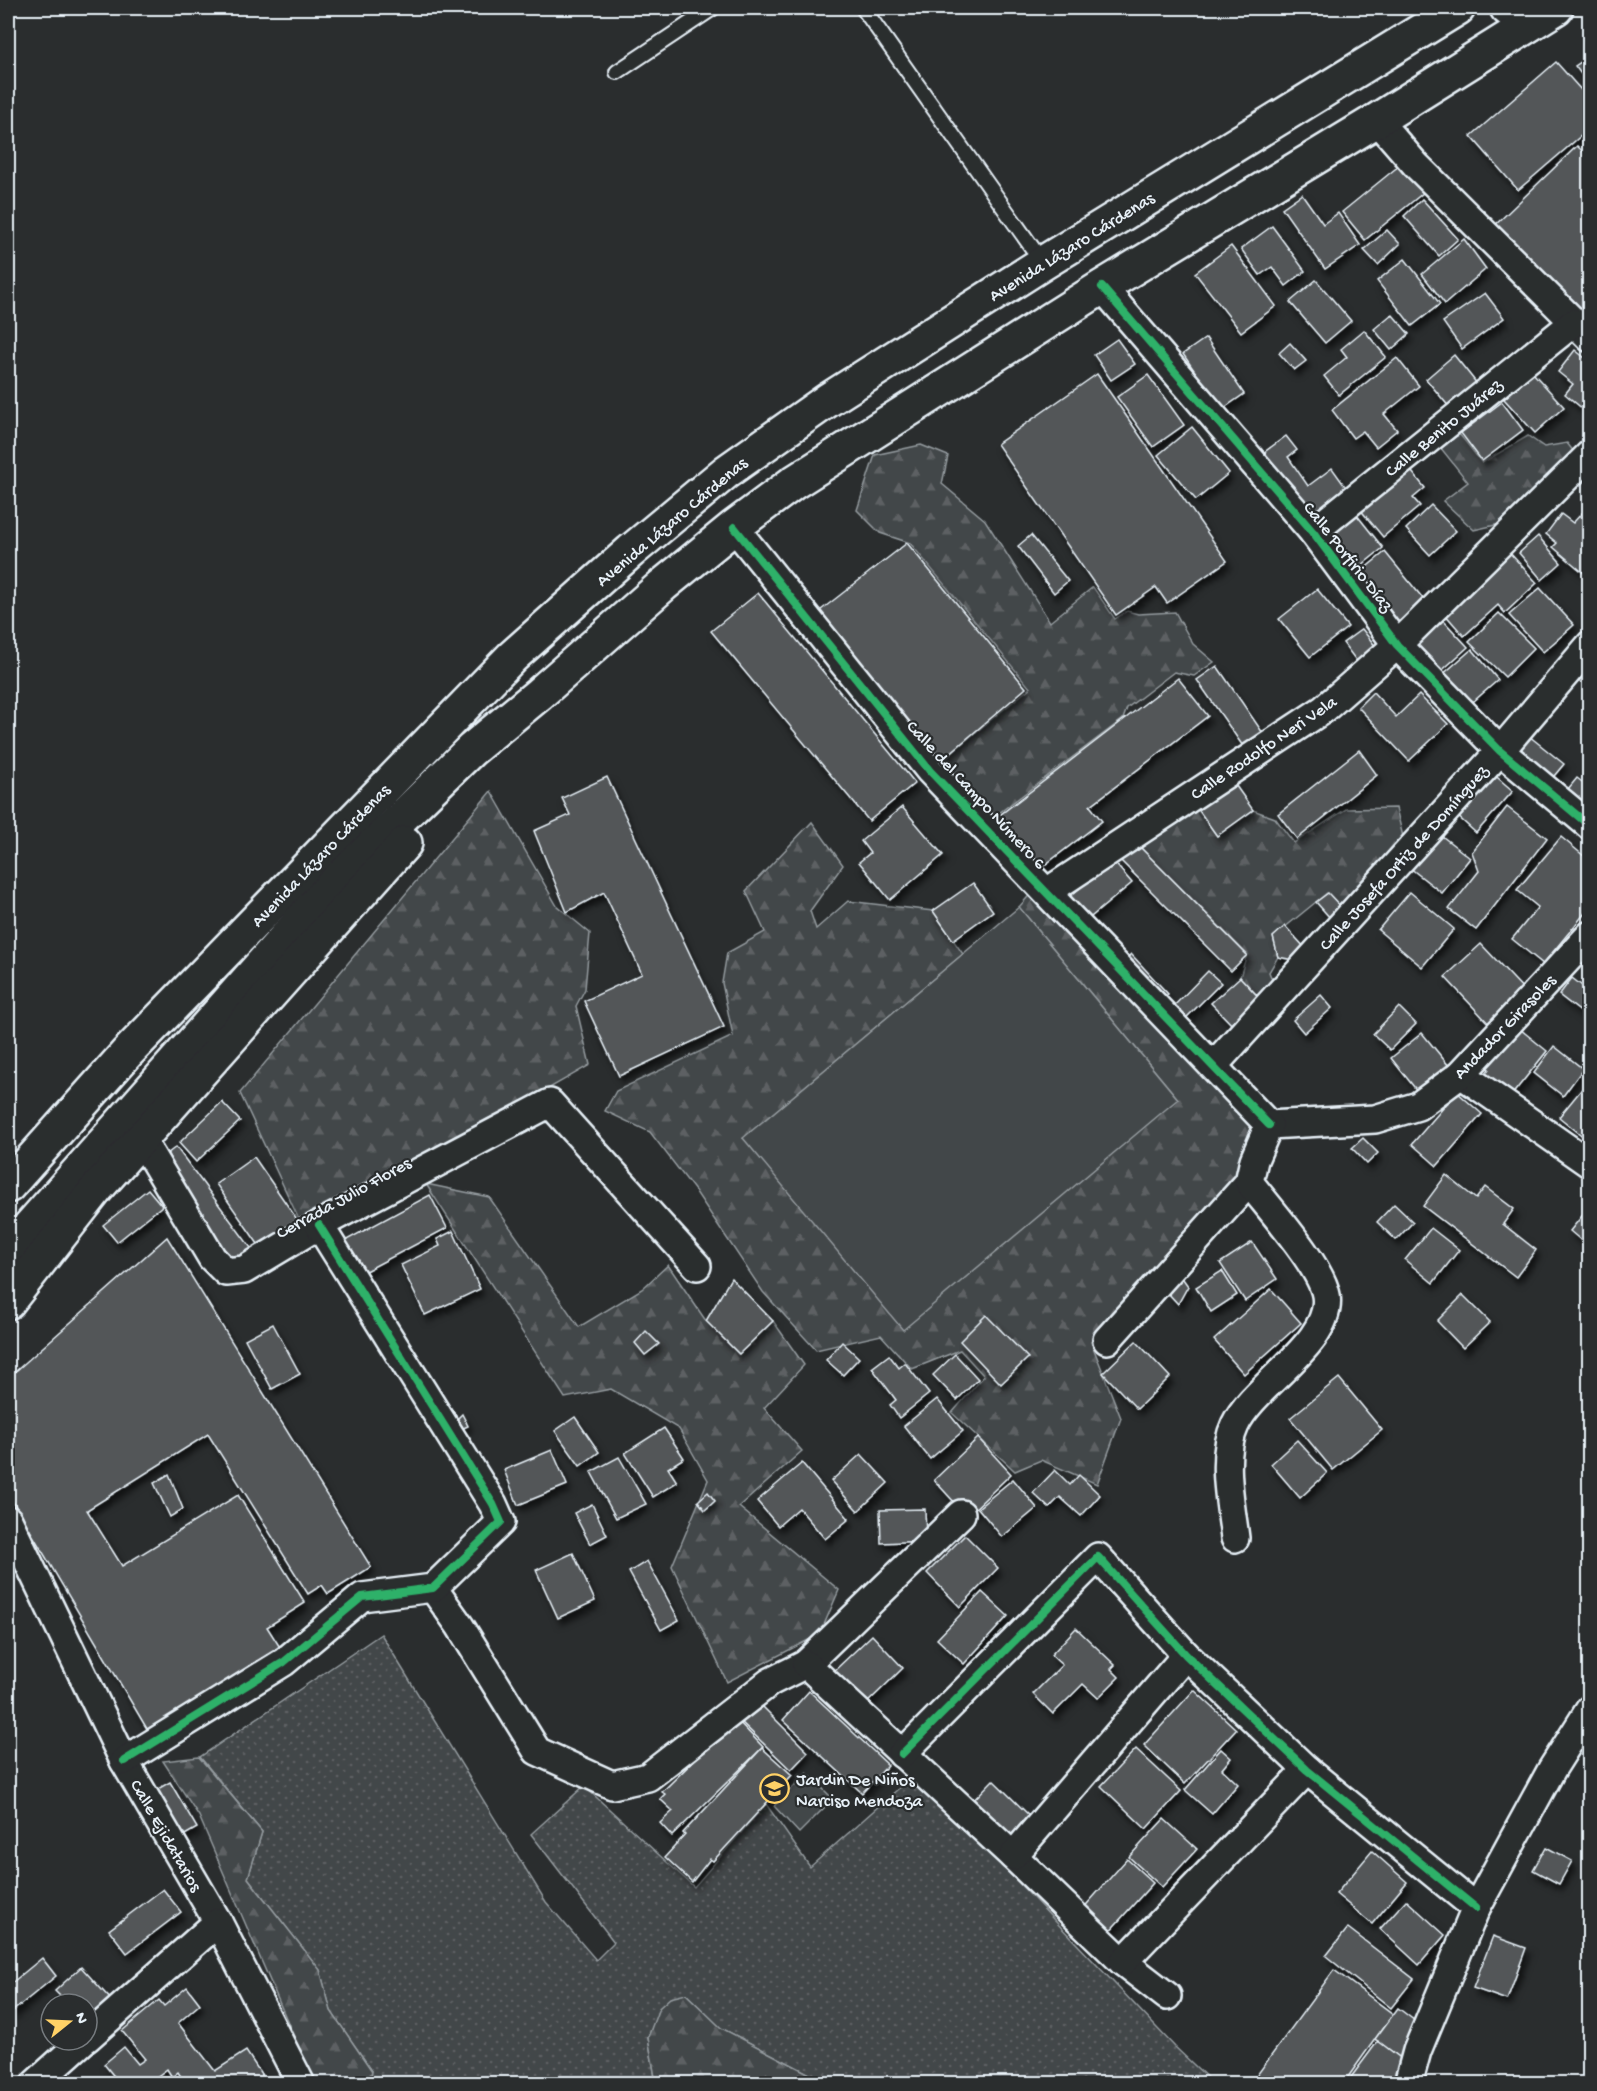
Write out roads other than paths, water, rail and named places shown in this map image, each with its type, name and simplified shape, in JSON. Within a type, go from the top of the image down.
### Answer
[{"type":"main road","name":"Avenida Lázaro Cárdenas","points":[[8,1186],[135,1045],[512,657],[631,551],[726,472],[828,400],[1043,263],[1458,8]]},
{"type":"main road","name":"Avenida Lázaro Cárdenas","points":[[8,1251],[331,886],[471,750],[734,527],[793,483],[1102,286],[1377,120],[1517,16],[1556,8]]},
{"type":"main road","name":"Avenida Lázaro Cárdenas","points":[[8,1302],[97,1188],[415,831],[471,750]]},
{"type":"street","points":[[1377,120],[1416,165],[1581,330]]},
{"type":"street","name":"Calle Porfirio Díaz","points":[[1102,286],[1313,532],[1397,645],[1500,750],[1590,826]]},
{"type":"street","name":"Calle Benito Juárez","points":[[1313,532],[1581,330]]},
{"type":"street","name":"Calle Rodolfo Neri Vela","points":[[1047,892],[1324,709],[1397,645],[1590,454]]},
{"type":"street","name":"Calle del Campo Número 6","points":[[734,527],[930,771],[1269,1125]]},
{"type":"street","name":"Calle Josefa Ortiz de Domínguez","points":[[1214,1065],[1500,750],[1590,645]]},
{"type":"street","name":"Andador Girasoles","points":[[1269,1125],[1375,1119],[1418,1106],[1461,1074],[1590,935]]},
{"type":"street","points":[[1461,1074],[1590,1164]]},
{"type":"street","name":"Cerrada Julio Flores","points":[[141,1139],[212,1258],[226,1272],[244,1270],[319,1225],[549,1103],[697,1266]]},
{"type":"street","points":[[1107,1340],[1249,1182],[1254,1160],[1269,1125]]},
{"type":"street","points":[[1235,1538],[1228,1459],[1229,1441],[1235,1425],[1246,1408],[1316,1333],[1322,1322],[1326,1304],[1323,1284],[1310,1262],[1249,1182]]},
{"type":"street","points":[[124,1761],[284,1662],[362,1597],[433,1588],[501,1522],[493,1504],[319,1225]]},
{"type":"street","points":[[433,1588],[460,1626],[537,1751],[612,1785],[648,1777],[770,1682],[806,1664],[961,1514]]},
{"type":"street","name":"Calle Ejidatarios","points":[[8,1520],[124,1761],[218,1923],[296,2081]]},
{"type":"street","points":[[903,1754],[1098,1557],[1186,1655],[1307,1770],[1476,1908]]},
{"type":"street","points":[[1013,1856],[1186,1655]]},
{"type":"street","points":[[806,1664],[1013,1856],[1123,1962],[1167,1996]]},
{"type":"street","points":[[1407,2084],[1417,2051],[1476,1908],[1552,1769],[1590,1709]]},
{"type":"street","points":[[1123,1962],[1307,1770]]},
{"type":"street","points":[[99,2028],[218,1923]]},
{"type":"street","points":[[35,2084],[71,2052]]},
{"type":"lane","points":[[617,72],[713,8]]},
{"type":"lane","points":[[864,8],[1043,263]]},
{"type":"place","name":"Jardin De Niños Narciso Mendoza","points":[[775,1789]]}]
